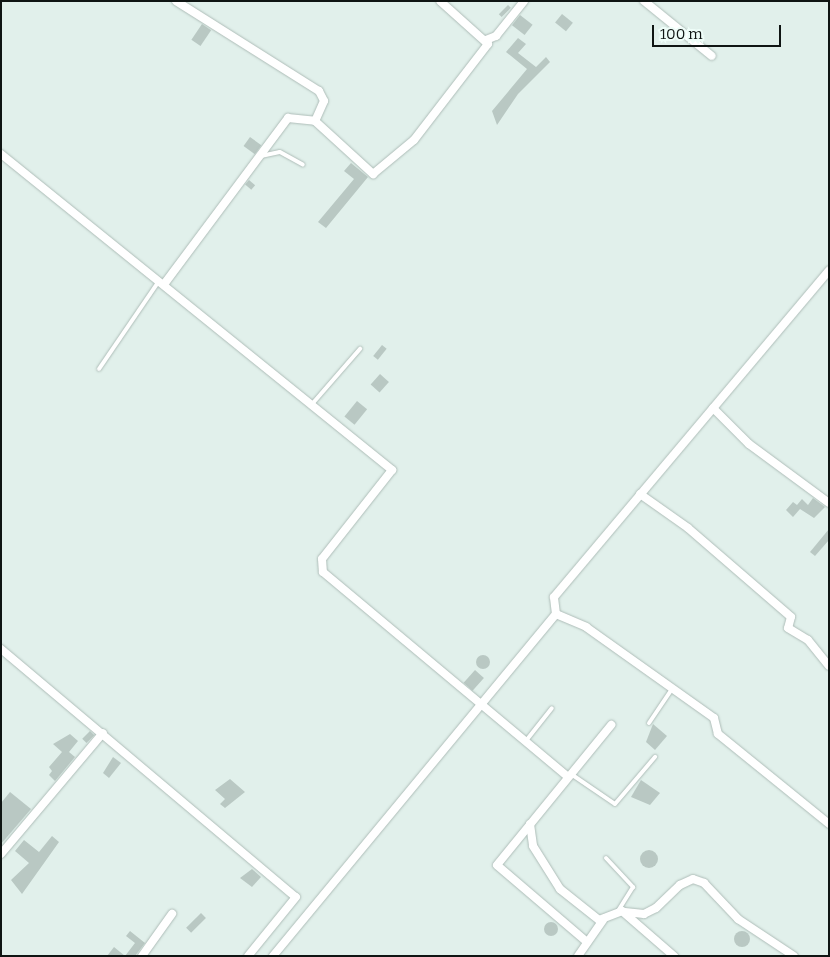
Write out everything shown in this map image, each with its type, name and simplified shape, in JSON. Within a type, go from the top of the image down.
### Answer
[{"type":"street","points":[[176,1],[319,91],[324,100],[315,121]]},
{"type":"street","points":[[440,1],[486,40]]},
{"type":"street","points":[[486,40],[496,36],[524,1]]},
{"type":"street","points":[[644,1],[712,56]]},
{"type":"street","points":[[162,282],[288,118],[315,121],[373,174],[414,140],[483,54],[486,40]]},
{"type":"street","points":[[1,154],[313,403],[392,470],[322,559],[323,572],[482,707],[568,774]]},
{"type":"street","points":[[829,270],[640,494],[553,602],[557,612],[586,627],[671,690],[714,718],[718,734],[829,824]]},
{"type":"street","points":[[713,408],[749,444],[829,503]]},
{"type":"street","points":[[640,494],[688,528],[791,618],[788,628],[808,640],[829,666]]},
{"type":"street","points":[[274,956],[482,707],[557,612]]},
{"type":"street","points":[[1,649],[103,732],[296,897],[248,956]]},
{"type":"street","points":[[587,942],[497,865],[568,774],[610,725]]},
{"type":"street","points":[[1,854],[103,732]]},
{"type":"street","points":[[530,822],[532,846],[545,870],[560,890],[603,920]]},
{"type":"street","points":[[578,956],[603,920],[620,911],[634,915],[650,911],[693,879],[704,883],[738,919],[794,956]]},
{"type":"street","points":[[620,911],[674,956]]},
{"type":"street","points":[[142,956],[172,914]]},
{"type":"lane","points":[[255,160],[280,152],[303,165]]},
{"type":"lane","points":[[99,369],[162,282]]},
{"type":"lane","points":[[313,403],[360,349]]},
{"type":"lane","points":[[649,723],[671,690]]},
{"type":"lane","points":[[525,742],[552,708]]},
{"type":"lane","points":[[568,774],[615,804],[655,757]]},
{"type":"lane","points":[[606,858],[633,887],[620,911]]},
{"type":"building","points":[[508,5],[511,8],[502,17],[499,14]]},
{"type":"building","points":[[562,14],[573,23],[566,31],[555,23]]},
{"type":"building","points":[[520,15],[533,25],[525,35],[512,25]]},
{"type":"building","points":[[202,24],[211,30],[200,46],[191,40]]},
{"type":"building","points":[[518,38],[526,44],[518,53],[536,67],[546,57],[550,62],[518,94],[497,125],[492,111],[527,69],[506,52]]},
{"type":"building","points":[[250,137],[261,145],[255,154],[244,146]]},
{"type":"building","points":[[351,163],[368,177],[326,228],[318,222],[354,179],[344,171]]},
{"type":"building","points":[[249,180],[255,185],[251,190],[245,185]]},
{"type":"building","points":[[382,345],[387,349],[378,360],[373,356]]},
{"type":"building","points":[[380,374],[389,382],[380,392],[371,384]]},
{"type":"building","points":[[357,401],[367,409],[355,425],[344,417]]},
{"type":"building","points":[[813,498],[825,507],[814,518],[800,509],[793,517],[786,510],[793,502],[797,505],[802,499],[808,505]]},
{"type":"building","points":[[829,529],[829,540],[815,556],[810,552]]},
{"type":"building","points":[[483,655],[488,657],[490,662],[488,667],[483,669],[478,667],[476,662],[478,657]]},
{"type":"building","points":[[475,670],[484,678],[473,691],[464,683]]},
{"type":"building","points":[[653,724],[667,736],[655,750],[646,742]]},
{"type":"building","points":[[90,731],[94,735],[86,743],[82,739]]},
{"type":"building","points":[[70,734],[78,741],[69,752],[75,757],[55,781],[49,775],[52,771],[49,767],[62,752],[53,744]]},
{"type":"building","points":[[113,757],[121,763],[109,778],[103,773]]},
{"type":"building","points":[[230,779],[245,792],[225,808],[220,804],[225,799],[215,790]]},
{"type":"building","points":[[641,780],[660,793],[650,805],[631,797]]},
{"type":"building","points":[[10,792],[31,809],[1,844],[1,803]]},
{"type":"building","points":[[52,836],[59,842],[22,894],[11,880],[29,863],[15,851],[24,840],[39,852]]},
{"type":"building","points":[[649,850],[655,853],[658,859],[655,865],[649,868],[643,865],[640,859],[643,853]]},
{"type":"building","points":[[252,869],[261,877],[252,887],[240,878]]},
{"type":"building","points":[[201,913],[206,918],[191,933],[186,928]]},
{"type":"building","points":[[551,922],[556,924],[558,929],[556,934],[551,936],[546,934],[544,929],[546,924]]},
{"type":"building","points":[[130,931],[145,943],[135,956],[125,956],[135,943],[126,936]]},
{"type":"building","points":[[742,931],[750,939],[742,947],[734,939]]},
{"type":"building","points":[[114,947],[125,956],[107,956]]}]
